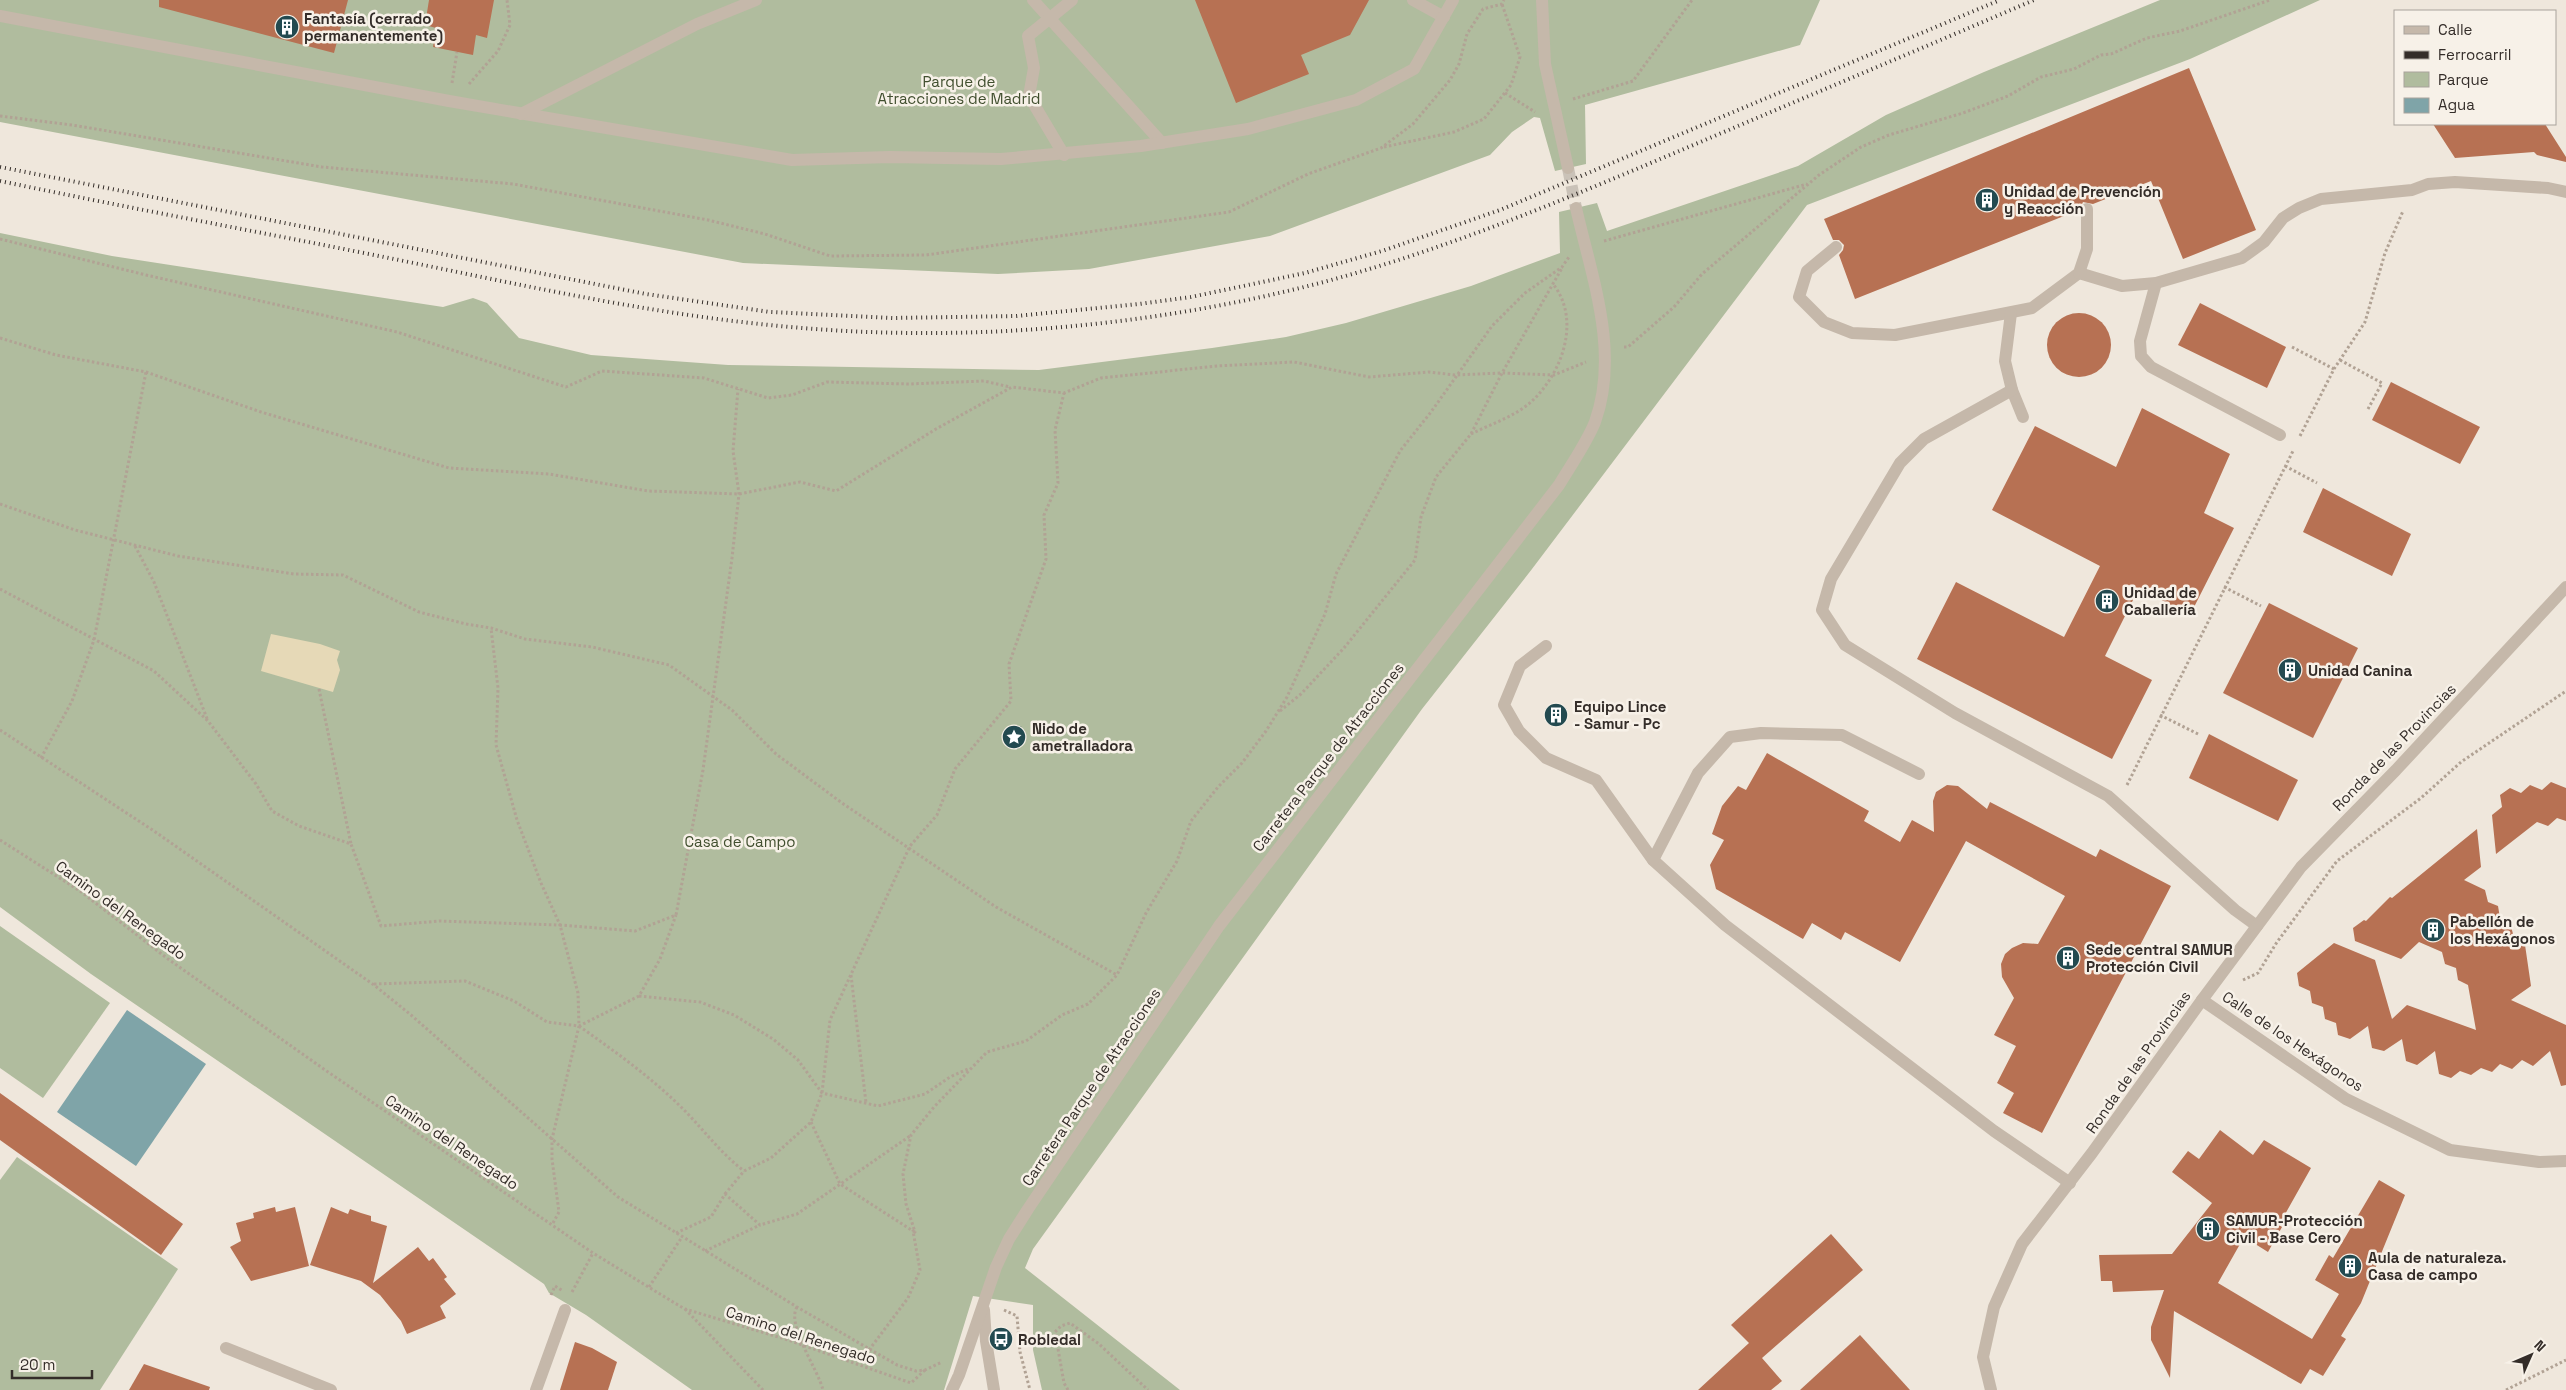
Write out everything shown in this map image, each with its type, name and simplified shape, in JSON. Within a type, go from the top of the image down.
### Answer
[{"type":"street","points":[[522,114],[697,24],[756,0]]},
{"type":"street","points":[[1033,0],[1162,143]]},
{"type":"street","points":[[1064,155],[1029,96],[1034,68],[1028,36],[1072,0]]},
{"type":"street","points":[[1413,0],[1444,17]]},
{"type":"street","points":[[0,16],[522,114],[792,160],[890,157],[1001,159],[1064,155],[1162,143],[1248,129],[1356,100],[1414,69],[1454,0]]},
{"type":"street","points":[[1542,0],[1545,64],[1568,168]]},
{"type":"street","points":[[2079,273],[2122,286],[2156,283],[2242,258],[2264,242],[2283,218],[2299,208],[2321,199],[2412,190],[2428,184],[2454,182],[2548,188],[2566,192]]},
{"type":"street","name":"Carretera Parque de Atracciones","points":[[952,1390],[1009,1239],[1219,926],[1559,485],[1594,424],[1605,383],[1604,332],[1576,208]]},
{"type":"street","points":[[1836,247],[1806,271],[1799,297],[1824,322],[1852,333],[1895,335],[2032,308],[2079,273],[2087,249],[2087,209]]},
{"type":"street","points":[[2156,283],[2140,341],[2141,356],[2151,367],[2280,435]]},
{"type":"street","points":[[2011,313],[2005,361],[2012,390],[2024,417]]},
{"type":"street","points":[[2012,390],[1924,439],[1900,463],[1831,579],[1822,610],[1845,645],[1955,713],[2108,796],[2235,910],[2257,926]]},
{"type":"street","name":"Ronda de las Provincias","points":[[1991,1390],[1984,1357],[1994,1307],[2022,1244],[2070,1183],[2301,866],[2396,770],[2566,587]]},
{"type":"street","points":[[1546,646],[1520,666],[1504,705],[1519,731],[1546,758],[1596,780],[1652,860],[1725,925],[1994,1131],[2070,1183]]},
{"type":"street","points":[[1652,860],[1698,772],[1730,736],[1761,733],[1842,735],[1919,774]]},
{"type":"street","name":"Calle de los Hexágonos","points":[[2202,1000],[2346,1099],[2450,1150],[2539,1162],[2566,1161]]},
{"type":"street","name":"Carretera Parque de Atracciones","points":[[984,1305],[986,1341],[994,1390]]},
{"type":"street","points":[[536,1390],[565,1310]]},
{"type":"street","points":[[226,1348],[331,1390]]},
{"type":"path","points":[[452,101],[498,51],[510,25],[508,0]]},
{"type":"path","points":[[1554,105],[1633,81],[1692,0]]},
{"type":"path","points":[[1471,434],[1521,410],[1532,401],[1554,375],[1605,351],[1628,347],[1674,307],[1702,274],[1840,159],[1877,139],[1963,114],[2008,96],[2041,77],[2074,69],[2101,55],[2111,54],[2142,40],[2180,31],[2270,0]]},
{"type":"path","points":[[1381,148],[1454,132],[1484,119],[1511,85],[1520,58],[1502,4]]},
{"type":"path","points":[[452,101],[457,52]]},
{"type":"path","points":[[1505,93],[1558,128]]},
{"type":"path","points":[[1602,241],[1810,183]]},
{"type":"path","points":[[2117,803],[2334,369],[2365,322],[2385,253],[2412,190]]},
{"type":"path","points":[[0,239],[146,276],[397,332],[566,387],[602,371],[704,378],[768,398],[792,395],[827,382],[909,384],[984,381],[1012,387],[1064,393],[1100,378],[1218,366],[1294,362],[1369,377],[1429,372],[1455,375],[1502,373],[1554,375]]},
{"type":"path","points":[[1278,713],[1301,694],[1344,648],[1415,560],[1421,518],[1436,476],[1471,434],[1502,373],[1577,242],[1584,244]]},
{"type":"path","points":[[706,1251],[760,1225],[797,1214],[911,1135],[971,1067],[987,1052],[1026,1041],[1062,1015],[1088,1004],[1117,975],[1146,914],[1177,861],[1191,821],[1218,787],[1242,764],[1278,713],[1304,662],[1324,614],[1336,574],[1357,530],[1400,451],[1431,412],[1455,375],[1492,326],[1542,278],[1562,267]]},
{"type":"path","points":[[1553,284],[1565,302],[1568,325],[1554,375]]},
{"type":"path","points":[[0,338],[56,355],[146,372],[261,412],[449,468],[549,474],[648,491],[738,494],[800,482],[836,491],[936,429],[1012,387]]},
{"type":"path","points":[[2292,347],[2334,369]]},
{"type":"path","points":[[2340,360],[2382,383],[2368,410]]},
{"type":"path","points":[[41,758],[72,701],[94,640],[146,372]]},
{"type":"path","points":[[639,996],[660,959],[676,915],[690,845],[714,697],[738,494],[733,451],[738,389]]},
{"type":"path","points":[[676,1232],[711,1217],[725,1194],[744,1171],[771,1158],[811,1122],[822,1093],[830,1020],[910,846],[936,815],[955,769],[1012,702],[1009,664],[1046,559],[1044,515],[1058,483],[1055,430],[1064,393]]},
{"type":"path","points":[[2285,466],[2317,483]]},
{"type":"path","points":[[0,504],[74,530],[178,556],[294,574],[342,574],[418,612],[491,628],[525,639],[592,647],[669,665],[732,710],[776,754],[842,803],[910,846],[996,906],[1117,975]]},
{"type":"path","points":[[135,546],[154,582],[208,721]]},
{"type":"path","points":[[2224,587],[2261,606]]},
{"type":"path","points":[[0,589],[154,671],[208,721],[256,784],[272,811],[299,826],[351,844]]},
{"type":"path","points":[[491,628],[498,688],[496,745],[517,820],[541,883],[560,925],[578,992],[579,1026],[552,1139],[559,1212],[553,1223]]},
{"type":"path","points":[[319,689],[351,844],[381,926],[440,921],[560,925],[635,931],[676,915]]},
{"type":"path","points":[[2234,984],[2258,973],[2277,942],[2337,861],[2421,798],[2461,762],[2566,691]]},
{"type":"path","points":[[2160,715],[2200,735]]},
{"type":"path","points":[[0,730],[154,832],[374,984],[411,1014],[618,1197],[797,1307],[906,1369],[925,1370],[942,1362],[947,1356]]},
{"type":"path","name":"Camino del Renegado","points":[[0,840],[80,891],[168,959],[328,1072],[553,1223],[593,1252],[685,1309],[788,1340],[911,1383],[925,1370]]},
{"type":"path","points":[[851,974],[866,1103]]},
{"type":"path","points":[[374,984],[464,981],[514,1001],[548,1022],[579,1026],[634,1065],[688,1113],[725,1154],[744,1171]]},
{"type":"path","points":[[579,1026],[639,996],[700,1002],[734,1015],[773,1039],[798,1060],[822,1093],[878,1106],[925,1094],[971,1067]]},
{"type":"path","points":[[811,1122],[840,1184],[913,1231]]},
{"type":"path","points":[[870,1350],[908,1298],[920,1270],[913,1231],[915,1232],[906,1204],[903,1174],[911,1135]]},
{"type":"path","points":[[725,1194],[760,1225]]},
{"type":"path","points":[[649,1288],[682,1237]]},
{"type":"path","points":[[570,1295],[593,1252]]},
{"type":"path","points":[[797,1307],[793,1316],[804,1347],[819,1374],[823,1390]]},
{"type":"path","points":[[685,1309],[763,1390]]},
{"type":"path","points":[[1004,1310],[1017,1316],[1020,1352],[1030,1390]]},
{"type":"path","points":[[1068,1390],[1064,1383],[1055,1332],[1061,1326],[1070,1322],[1099,1344],[1148,1390]]},
{"type":"path","points":[[2506,1390],[2566,1360]]},
{"type":"green space","name":"Parque de Atracciones de Madrid","points":[[0,0],[1820,0],[1800,45],[1585,105],[1586,164],[1555,171],[1540,118],[1534,117],[1512,132],[1490,155],[1270,236],[1089,269],[998,274],[743,263],[0,122]]},
{"type":"green space","name":"Casa de Campo","points":[[2160,0],[2320,0],[2190,59],[1807,205],[1532,569],[1422,709],[1033,1249],[1025,1268],[1180,1390],[1042,1390],[1033,1350],[1033,1305],[973,1296],[944,1390],[692,1390],[586,1315],[549,1293],[544,1284],[91,974],[0,907],[0,233],[112,256],[443,307],[473,298],[487,303],[519,338],[591,355],[728,365],[1039,370],[1286,337],[1346,323],[1471,286],[1560,253],[1559,212],[1597,203],[1607,231],[1798,166],[1886,115],[1984,72]]},
{"type":"green space","points":[[0,926],[110,1003],[43,1098],[0,1068]]},
{"type":"green space","points":[[17,1157],[178,1269],[100,1390],[0,1390],[0,1180]]},
{"type":"sand","points":[[271,634],[320,644],[340,651],[337,660],[340,670],[333,692],[261,671]]},
{"type":"water","points":[[127,1010],[206,1064],[136,1166],[57,1112]]},
{"type":"building","name":"Fantasía (cerrado permanentemente)","points":[[159,0],[348,0],[334,53],[159,7]]},
{"type":"building","points":[[429,0],[494,0],[487,38],[476,35],[473,55],[433,47],[436,28],[425,25]]},
{"type":"building","points":[[1195,0],[1369,0],[1350,35],[1301,55],[1309,74],[1236,103]]},
{"type":"building","name":"Unidad de Prevención y Reacción","points":[[2189,68],[2256,230],[2183,259],[2151,181],[2093,204],[2083,202],[2079,210],[1855,299],[1839,255],[1844,245],[1839,240],[1833,240],[1824,219]]},
{"type":"building","points":[[2434,125],[2546,125],[2566,157],[2566,162],[2537,155],[2534,152],[2455,158]]},
{"type":"building","points":[[2200,303],[2286,347],[2267,388],[2178,345]]},
{"type":"building","points":[[2079,313],[2097,319],[2105,327],[2111,345],[2105,363],[2097,371],[2079,377],[2061,371],[2053,363],[2047,345],[2053,327],[2061,319]]},
{"type":"building","points":[[2391,382],[2480,427],[2460,464],[2372,420]]},
{"type":"building","name":"Unidad de Caballería","points":[[2142,408],[2230,454],[2204,513],[2234,528],[2190,615],[2139,588],[2105,656],[2152,680],[2112,759],[1917,659],[1956,582],[2064,637],[2100,566],[1992,510],[2035,426],[2116,467]]},
{"type":"building","points":[[2323,488],[2411,534],[2392,576],[2303,532]]},
{"type":"building","name":"Unidad Canina","points":[[2269,603],[2358,648],[2313,738],[2223,693]]},
{"type":"building","points":[[2209,734],[2298,780],[2278,821],[2189,778]]},
{"type":"building","name":"Sede central SAMUR Protección Civil","points":[[1767,753],[1869,811],[1864,821],[1900,842],[1912,820],[1934,832],[1933,801],[1936,792],[1947,785],[1958,786],[1987,809],[1990,802],[2096,857],[2100,849],[2171,886],[2042,1133],[2003,1113],[2014,1093],[1997,1083],[2016,1046],[1994,1035],[2014,998],[2002,977],[2001,964],[2005,954],[2023,943],[2038,944],[2065,896],[1966,841],[1900,962],[1845,932],[1841,940],[1812,923],[1803,939],[1716,889],[1710,865],[1724,840],[1712,834],[1722,806],[1738,786],[1746,790]]},
{"type":"building","points":[[2551,782],[2566,788],[2566,821],[2557,818],[2548,826],[2537,822],[2496,854],[2492,815],[2502,807],[2500,795],[2510,788],[2521,793],[2530,785],[2542,790]]},
{"type":"building","name":"Pabellón de los Hexágonos","points":[[2477,829],[2481,867],[2464,880],[2485,890],[2488,902],[2498,906],[2500,918],[2510,922],[2513,934],[2524,938],[2531,986],[2511,1000],[2566,1025],[2566,1085],[2561,1086],[2550,1051],[2533,1066],[2522,1060],[2512,1069],[2500,1064],[2492,1072],[2481,1068],[2471,1075],[2460,1071],[2451,1078],[2439,1074],[2435,1051],[2417,1065],[2406,1061],[2402,1039],[2384,1051],[2372,1048],[2368,1026],[2350,1039],[2338,1035],[2336,1023],[2325,1019],[2323,1007],[2312,1003],[2310,991],[2299,986],[2297,973],[2334,943],[2375,960],[2392,1019],[2407,1005],[2476,1030],[2468,985],[2458,980],[2456,968],[2445,964],[2442,952],[2419,942],[2401,959],[2355,941],[2353,928],[2364,920],[2366,921],[2390,897],[2392,898]]},
{"type":"building","points":[[0,1093],[183,1224],[161,1255],[0,1140]]},
{"type":"building","points":[[2220,1130],[2253,1155],[2264,1140],[2311,1168],[2279,1225],[2282,1227],[2268,1252],[2244,1237],[2218,1283],[2312,1339],[2339,1294],[2315,1280],[2329,1255],[2333,1258],[2379,1180],[2405,1195],[2361,1303],[2341,1336],[2346,1339],[2323,1376],[2310,1369],[2301,1384],[2174,1311],[2170,1378],[2151,1340],[2151,1327],[2164,1290],[2113,1292],[2112,1281],[2101,1281],[2099,1255],[2172,1254],[2212,1203],[2172,1172],[2188,1151],[2199,1159]]},
{"type":"building","points":[[275,1207],[276,1212],[295,1207],[309,1266],[251,1281],[230,1247],[241,1241],[236,1223],[254,1218],[253,1213]]},
{"type":"building","points":[[331,1207],[348,1214],[350,1209],[371,1216],[371,1221],[387,1226],[373,1283],[418,1247],[429,1261],[433,1258],[447,1277],[444,1279],[456,1294],[440,1306],[446,1318],[407,1334],[401,1321],[380,1295],[361,1281],[310,1265]]},
{"type":"building","points":[[1831,1234],[1863,1270],[1762,1358],[1782,1381],[1771,1390],[1698,1390],[1749,1343],[1731,1325]]},
{"type":"building","points":[[1860,1335],[1910,1390],[1800,1390]]},
{"type":"building","points":[[575,1342],[592,1348],[617,1362],[608,1390],[560,1390]]},
{"type":"building","points":[[144,1364],[210,1387],[209,1390],[129,1390]]},
{"type":"tunnel","points":[[1568,168],[1576,208]]},
{"type":"railway","points":[[0,167],[646,294],[770,312],[893,318],[1016,316],[1191,297],[1305,273],[1382,251],[1500,210],[2000,0]]},
{"type":"railway","points":[[0,181],[571,295],[720,319],[838,331],[907,333],[976,332],[1114,322],[1182,312],[1316,284],[1363,271],[1456,240],[1593,187],[2034,0]]},
{"type":"place","name":"Fantasía (cerrado permanentemente)","points":[[287,27]]},
{"type":"place","name":"Unidad de Prevención y Reacción","points":[[1987,200]]},
{"type":"place","name":"Unidad de Caballería","points":[[2107,601]]},
{"type":"place","name":"Unidad Canina","points":[[2290,670]]},
{"type":"place","name":"Equipo Lince - Samur - Pc","points":[[1556,715]]},
{"type":"place","name":"Nido de ametralladora","points":[[1014,737]]},
{"type":"place","name":"Pabellón de los Hexágonos","points":[[2433,930]]},
{"type":"place","name":"Sede central SAMUR Protección Civil","points":[[2068,958]]},
{"type":"place","name":"SAMUR-Protección Civil - Base Cero","points":[[2208,1229]]},
{"type":"place","name":"Aula de naturaleza. Casa de campo","points":[[2350,1266]]},
{"type":"place","name":"Robledal","points":[[1001,1339]]}]
